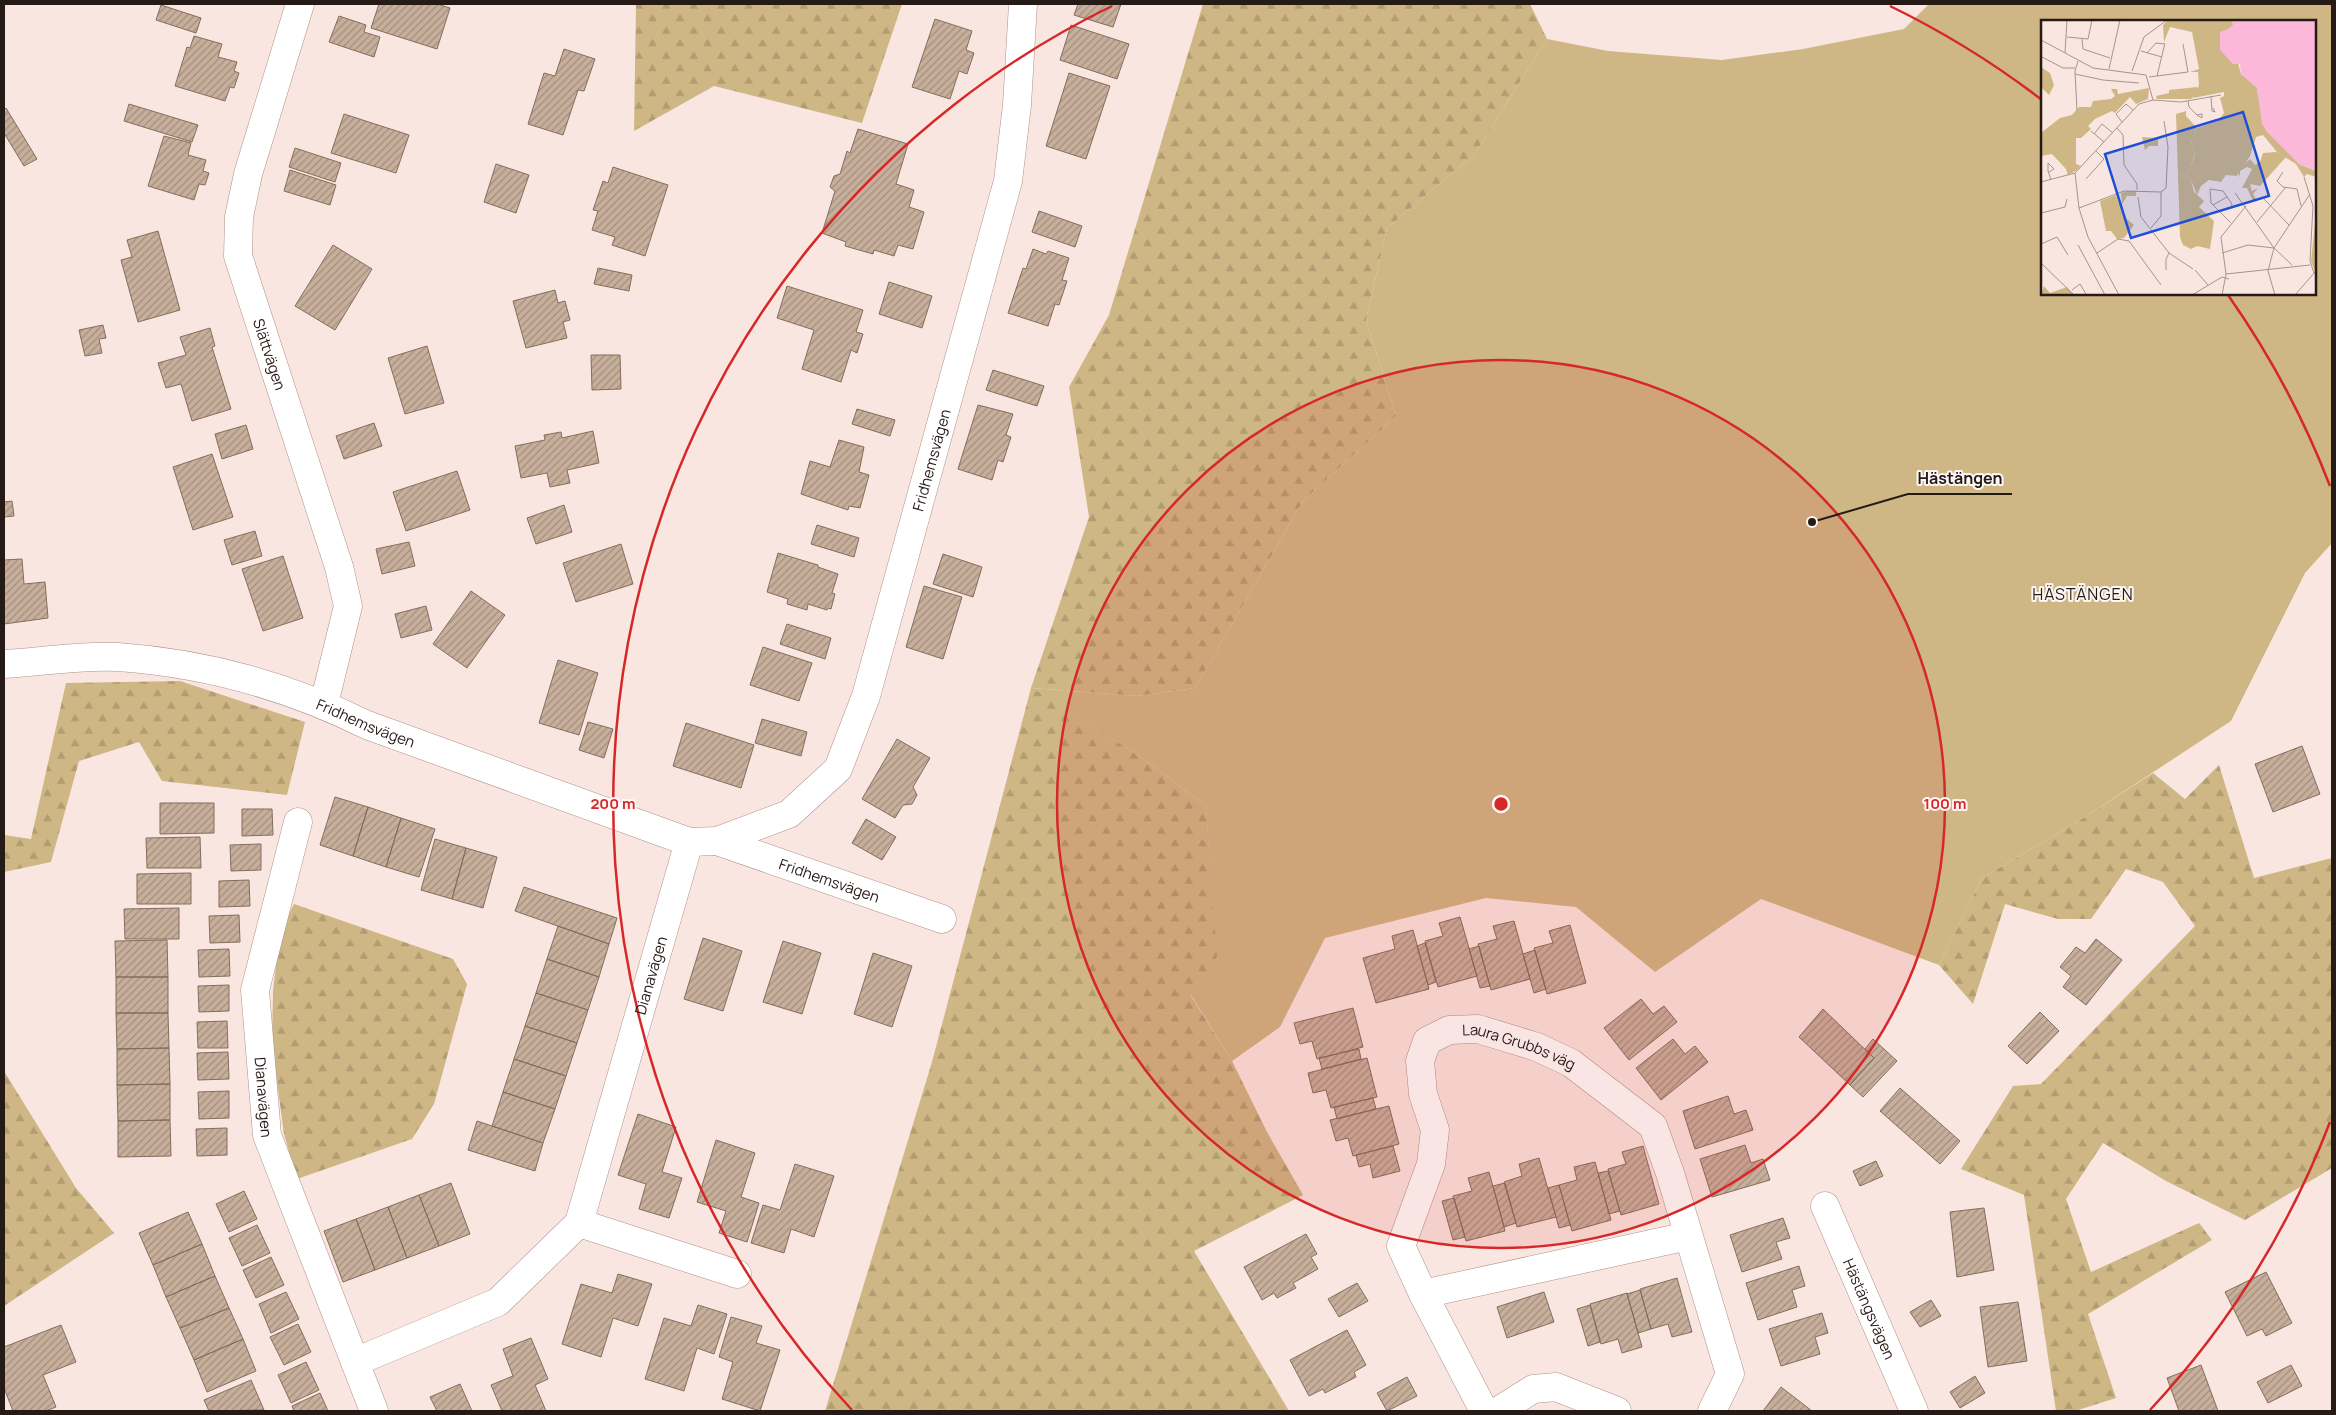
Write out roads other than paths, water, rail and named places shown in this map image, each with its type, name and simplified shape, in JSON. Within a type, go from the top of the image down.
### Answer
[{"type":"street","name":"Slättvägen","points":[[300,4],[248,174],[239,217],[238,256],[339,567],[348,606],[324,704]]},
{"type":"street","name":"Fridhemsvägen","points":[[4,664],[116,657],[214,670],[324,704],[367,725],[688,842],[717,841],[789,814],[838,769],[866,696],[1008,181],[1017,105],[1023,4]]},
{"type":"street","name":"Dianavägen","points":[[298,822],[255,990],[267,1135],[374,1411]]},
{"type":"street","name":"Fridhemsvägen","points":[[717,841],[942,919]]},
{"type":"street","name":"Dianavägen","points":[[355,1362],[498,1302],[579,1223],[688,842]]},
{"type":"street","name":"Laura Grubbs väg","points":[[1484,1411],[1423,1294],[1401,1246],[1431,1164],[1435,1130],[1423,1094],[1420,1061],[1427,1041],[1449,1030],[1478,1029],[1550,1053],[1571,1063],[1653,1126],[1730,1374],[1712,1411]]},
{"type":"street","name":"Hästängsvägen","points":[[1825,1206],[1914,1411]]},
{"type":"street","points":[[579,1223],[737,1274]]},
{"type":"street","points":[[1423,1294],[1688,1236]]},
{"type":"street","points":[[1498,1411],[1533,1389],[1556,1387],[1617,1411]]},
{"type":"place","name":"Hästängen","points":[[1812,522]]},
{"type":"district","name":"HÄSTÄNGEN","points":[[2083,594]]}]
